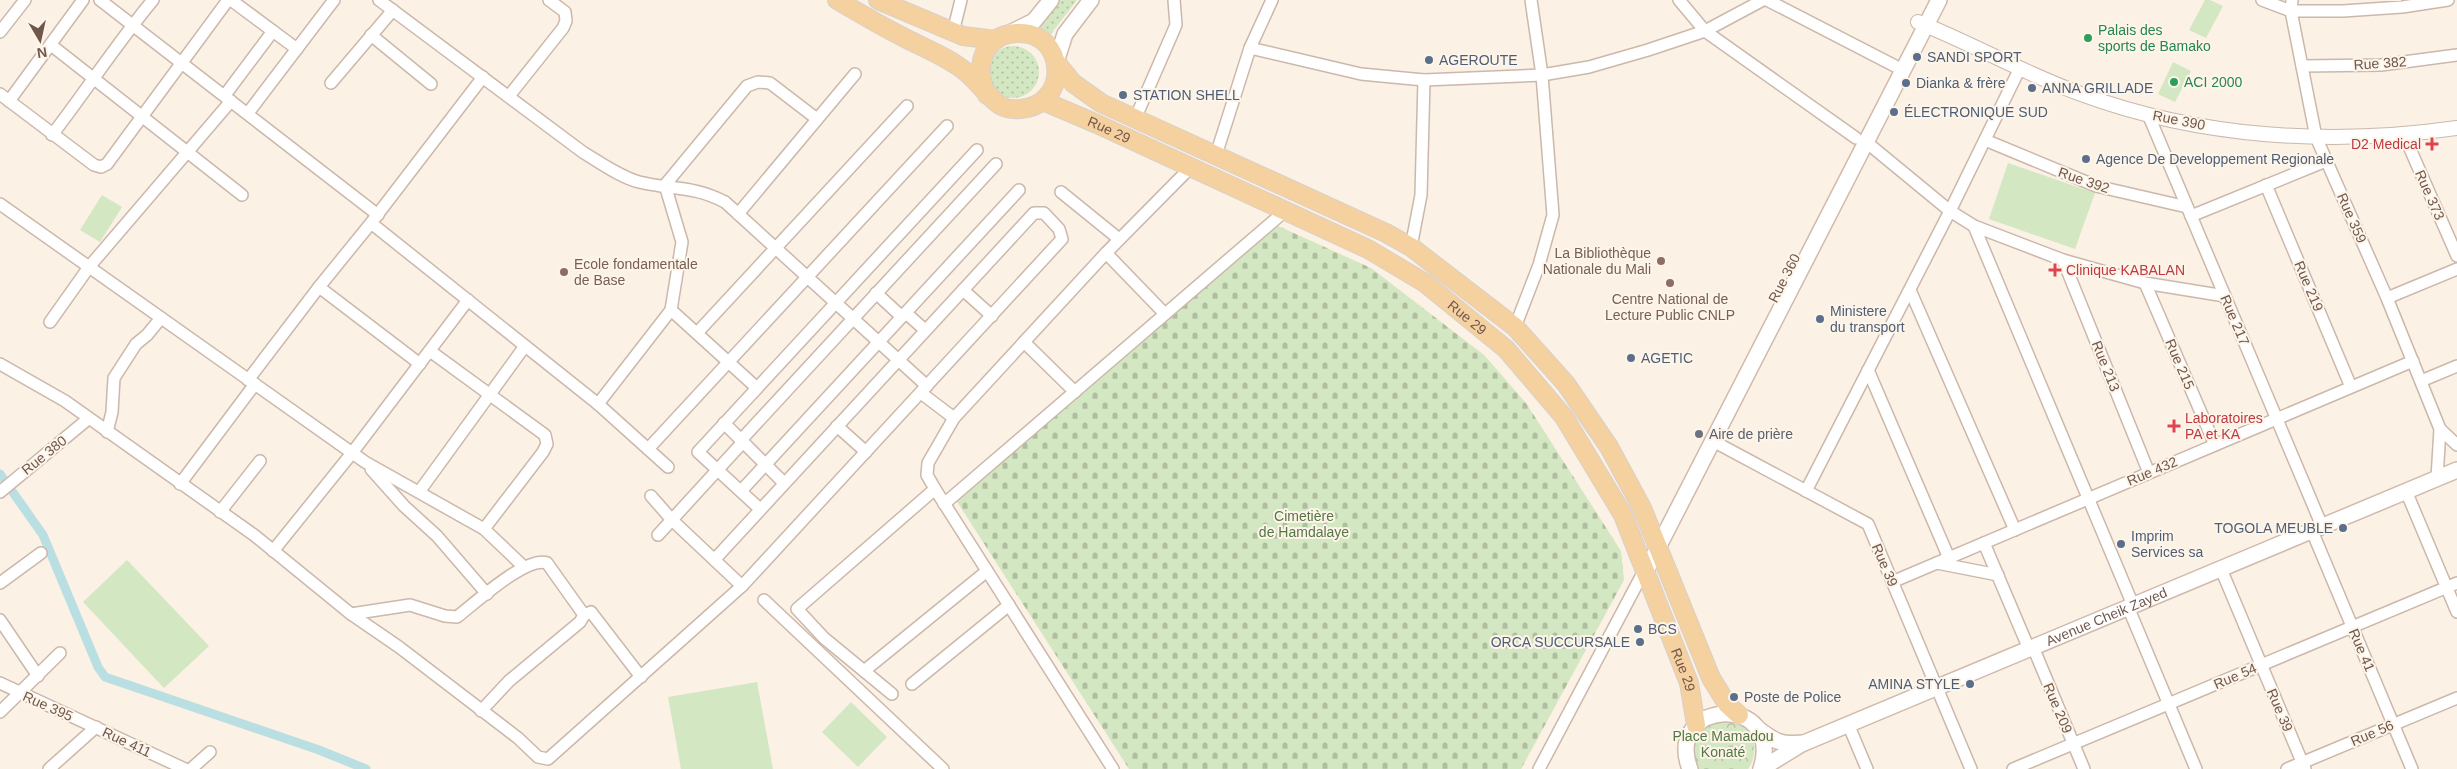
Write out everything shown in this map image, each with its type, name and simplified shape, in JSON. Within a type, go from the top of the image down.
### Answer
[{"type":"main road","points":[[837,0],[882,27],[945,58],[966,72],[999,105],[1014,110],[1029,109],[1043,101],[1056,84],[1056,62],[1053,52],[1038,38],[1023,33],[1002,37],[963,36],[878,0]]},
{"type":"main road","points":[[987,95],[980,81],[980,65],[985,51],[1002,37],[1034,21],[1051,0]]},
{"type":"main road","points":[[1056,62],[1065,34],[1091,0]]},
{"type":"main road","name":"Rue 360","points":[[1644,565],[1861,140],[1895,66],[1922,24],[1930,0]]},
{"type":"main road","points":[[1655,541],[1711,440],[1861,140],[1922,24],[1939,0]]},
{"type":"main road","points":[[1056,62],[1073,82],[1101,103],[1371,225],[1411,248],[1515,327],[1566,384],[1609,447],[1642,508],[1710,678],[1727,704],[1757,728],[1765,748],[1761,769]]},
{"type":"main road","name":"Rue 29","points":[[1043,101],[1368,249],[1425,283],[1506,349],[1564,417],[1623,515],[1689,683],[1696,725]]},
{"type":"main road","name":"Avenue Cheik Zayed","points":[[1757,728],[1774,741],[1789,744],[1804,743],[2457,470]]},
{"type":"main road","points":[[1686,766],[1687,741],[1696,725],[1716,714],[1739,715]]},
{"type":"main road","points":[[1761,769],[1804,743]]},
{"type":"street","points":[[0,32],[25,0]]},
{"type":"street","points":[[83,0],[51,45],[5,97],[52,135],[94,165],[101,167],[107,164],[181,62],[230,0],[297,49]]},
{"type":"street","points":[[100,0],[248,113],[468,300],[598,404],[668,467]]},
{"type":"street","points":[[52,135],[95,80],[132,24],[153,0]]},
{"type":"street","points":[[248,113],[334,0]]},
{"type":"street","points":[[379,0],[584,153],[612,170],[638,182],[688,188],[710,194],[725,202],[879,342],[954,418]]},
{"type":"street","points":[[509,96],[563,28],[566,21],[565,12],[549,0]]},
{"type":"street","points":[[953,32],[961,0]]},
{"type":"street","points":[[1136,119],[1176,25],[1174,0]]},
{"type":"street","points":[[1216,155],[1250,48],[1272,0]]},
{"type":"street","points":[[1515,327],[1539,265],[1553,214],[1542,75],[1531,0]]},
{"type":"street","points":[[1679,0],[1705,31],[1861,140],[1950,211],[1974,226],[2063,260],[2145,283],[2224,296]]},
{"type":"street","points":[[1250,48],[1361,74],[1424,80],[1542,75],[1588,67],[1705,31],[1765,0],[1895,66]]},
{"type":"street","points":[[2262,0],[2343,11],[2402,7],[2448,0]]},
{"type":"street","name":"Rue 359","points":[[2292,5],[2316,137],[2387,298],[2440,429]]},
{"type":"street","points":[[331,83],[393,10]]},
{"type":"street","name":"Rue 390","points":[[1922,24],[2019,70],[2082,95],[2148,114],[2226,130],[2277,136],[2316,137],[2404,135],[2457,128]]},
{"type":"street","points":[[50,322],[89,267],[189,151],[228,98],[273,31]]},
{"type":"street","points":[[372,35],[431,84]]},
{"type":"street","points":[[51,45],[189,151],[242,195]]},
{"type":"street","name":"Rue 382","points":[[2302,66],[2381,65],[2457,55]]},
{"type":"street","points":[[1806,491],[1950,211],[2019,70]]},
{"type":"street","points":[[738,214],[855,74]]},
{"type":"street","points":[[180,484],[319,287],[375,219],[483,77]]},
{"type":"street","points":[[1411,248],[1421,195],[1424,80]]},
{"type":"street","points":[[665,185],[747,86],[758,82],[770,83],[817,119]]},
{"type":"street","points":[[697,333],[907,106]]},
{"type":"street","name":"Rue 217","points":[[2148,114],[2276,418],[2317,528]]},
{"type":"street","points":[[648,449],[947,126]]},
{"type":"street","name":"Rue 373","points":[[2404,135],[2457,256]]},
{"type":"street","name":"Rue 392","points":[[1985,140],[2096,186],[2189,212]]},
{"type":"street","points":[[760,509],[698,452],[977,150]]},
{"type":"street","points":[[2189,212],[2266,185],[2326,160]]},
{"type":"street","points":[[658,535],[853,318],[996,164]]},
{"type":"street","points":[[1113,769],[944,504],[927,475],[928,463],[954,418],[1106,252],[1191,167]]},
{"type":"street","points":[[598,404],[671,310],[682,242],[665,185]]},
{"type":"street","name":"Rue 219","points":[[2266,185],[2351,387]]},
{"type":"street","points":[[741,492],[1019,190]]},
{"type":"street","points":[[1061,192],[1119,239]]},
{"type":"street","points":[[0,204],[365,462],[484,529],[524,567]]},
{"type":"street","points":[[944,504],[1285,210]]},
{"type":"street","points":[[0,364],[65,401],[220,512],[273,551],[351,614],[399,647],[538,757],[548,759],[742,586],[1062,240],[1059,229],[1044,213],[1034,213],[714,559]]},
{"type":"street","points":[[1974,226],[2088,498],[2196,769]]},
{"type":"street","points":[[1106,252],[1165,314]]},
{"type":"street","name":"Rue 213","points":[[2063,260],[2149,472]]},
{"type":"street","points":[[2387,298],[2457,269]]},
{"type":"street","name":"Rue 215","points":[[2145,283],[2215,445]]},
{"type":"street","points":[[319,287],[420,364]]},
{"type":"street","points":[[963,290],[992,316]]},
{"type":"street","points":[[1910,290],[2014,530]]},
{"type":"street","points":[[876,293],[925,330]]},
{"type":"street","points":[[273,551],[352,453],[468,300]]},
{"type":"street","points":[[671,310],[757,388]]},
{"type":"street","points":[[107,432],[112,412],[114,378],[136,344],[147,335],[161,318]]},
{"type":"street","points":[[1024,342],[1075,392]]},
{"type":"street","points":[[419,492],[525,346]]},
{"type":"street","points":[[430,351],[489,396],[545,435],[547,444],[484,529]]},
{"type":"street","name":"Rue 432","points":[[1892,582],[2413,361]]},
{"type":"street","points":[[2421,381],[2457,366]]},
{"type":"street","points":[[1868,370],[1949,558]]},
{"type":"street","name":"Rue 380","points":[[0,492],[88,419]]},
{"type":"street","points":[[724,423],[784,484]]},
{"type":"street","points":[[837,426],[866,452]]},
{"type":"street","points":[[2440,429],[2457,445]]},
{"type":"street","points":[[2438,478],[2440,429]]},
{"type":"street","name":"Rue 39","points":[[1711,440],[1868,524],[1971,769]]},
{"type":"street","points":[[220,512],[260,461]]},
{"type":"street","points":[[365,462],[404,506],[437,536],[487,594]]},
{"type":"street","points":[[892,694],[824,638],[797,609],[935,489]]},
{"type":"street","points":[[2406,491],[2452,586],[2457,612]]},
{"type":"street","points":[[651,496],[672,520],[742,586]]},
{"type":"street","name":"Rue 41","points":[[2317,528],[2352,627],[2412,769]]},
{"type":"street","name":"Rue 209","points":[[1984,543],[2084,769]]},
{"type":"street","points":[[0,583],[41,553]]},
{"type":"street","points":[[351,614],[410,605],[445,616],[457,617],[524,567],[537,562],[547,563],[584,615]]},
{"type":"street","points":[[1936,563],[1998,575]]},
{"type":"street","points":[[1538,769],[1644,565]]},
{"type":"street","name":"Rue 39","points":[[2220,568],[2303,766]]},
{"type":"street","points":[[864,671],[987,572]]},
{"type":"street","name":"Rue 54","points":[[2013,769],[2452,586]]},
{"type":"street","points":[[764,600],[943,769]]},
{"type":"street","points":[[912,684],[1009,605]]},
{"type":"street","points":[[482,711],[509,681],[580,622],[584,615],[593,612],[641,677]]},
{"type":"street","points":[[0,620],[38,676]]},
{"type":"street","points":[[0,712],[60,653]]},
{"type":"street","name":"Rue 395","points":[[0,684],[96,727]]},
{"type":"street","name":"Rue 56","points":[[2287,769],[2303,766],[2457,698]]},
{"type":"street","points":[[1848,724],[1867,769]]},
{"type":"street","points":[[50,769],[96,727]]},
{"type":"street","name":"Rue 411","points":[[96,727],[184,769]]},
{"type":"street","points":[[191,769],[210,752]]},
{"type":"green space","points":[[1058,0],[1077,0],[1047,39],[1035,30]]},
{"type":"green space","name":"ACI 2000","points":[[2205,0],[2210,0],[2223,6],[2206,38],[2189,30]]},
{"type":"green space","points":[[1008,46],[1018,46],[1027,50],[1035,58],[1039,72],[1035,86],[1027,94],[1018,98],[1008,98],[999,94],[991,86],[987,77],[987,67],[991,58],[999,50]]},
{"type":"green space","name":"ACI 2000","points":[[2173,62],[2191,71],[2175,102],[2158,94]]},
{"type":"green space","points":[[2008,163],[2095,193],[2075,249],[1989,219]]},
{"type":"green space","points":[[102,195],[122,207],[100,242],[80,230]]},
{"type":"green space","name":"Cimetière de Hamdalaye","points":[[1276,225],[1371,268],[1484,355],[1526,403],[1621,551],[1624,580],[1521,769],[1129,769],[956,500]]},
{"type":"green space","points":[[127,560],[209,646],[164,688],[83,602]]},
{"type":"green space","points":[[757,682],[773,769],[681,769],[668,697]]},
{"type":"green space","points":[[851,702],[887,737],[858,767],[822,732]]},
{"type":"green space","name":"Place Mamadou Konaté","points":[[1720,719],[1738,723],[1746,727],[1750,732],[1753,738],[1754,751],[1748,769],[1697,769],[1691,751],[1694,738],[1698,732]]},
{"type":"waterway","points":[[0,474],[43,535],[98,667],[105,677],[319,750],[366,769]]},
{"type":"place","name":"Palais des sports de Bamako","points":[[2088,38]]},
{"type":"place","name":"SANDI SPORT","points":[[1917,57]]},
{"type":"place","name":"AGEROUTE","points":[[1429,60]]},
{"type":"place","name":"ACI 2000","points":[[2174,82]]},
{"type":"place","name":"Dianka & frère","points":[[1906,83]]},
{"type":"place","name":"ANNA GRILLADE","points":[[2032,88]]},
{"type":"place","name":"STATION SHELL","points":[[1123,95]]},
{"type":"place","name":"ÉLECTRONIQUE SUD","points":[[1894,112]]},
{"type":"place","name":"D2 Medical","points":[[2432,144]]},
{"type":"place","name":"Agence De Developpement Regionale","points":[[2086,159]]},
{"type":"place","name":"La Bibliothèque Nationale du Mali","points":[[1661,261]]},
{"type":"place","name":"Clinique KABALAN","points":[[2055,270]]},
{"type":"place","name":"Ecole fondamentale de Base","points":[[564,272]]},
{"type":"place","name":"Centre National de Lecture Public CNLP","points":[[1670,283]]},
{"type":"place","name":"Ministere du transport","points":[[1820,319]]},
{"type":"place","name":"AGETIC","points":[[1631,358]]},
{"type":"place","name":"Laboratoires PA et KA","points":[[2174,426]]},
{"type":"place","name":"Aire de prière","points":[[1699,434]]},
{"type":"place","name":"TOGOLA MEUBLE","points":[[2343,528]]},
{"type":"place","name":"Imprim Services sa","points":[[2121,544]]},
{"type":"place","name":"BCS","points":[[1638,629]]},
{"type":"place","name":"ORCA SUCCURSALE","points":[[1640,642]]},
{"type":"place","name":"AMINA STYLE","points":[[1970,684]]},
{"type":"place","name":"Poste de Police","points":[[1734,697]]}]
